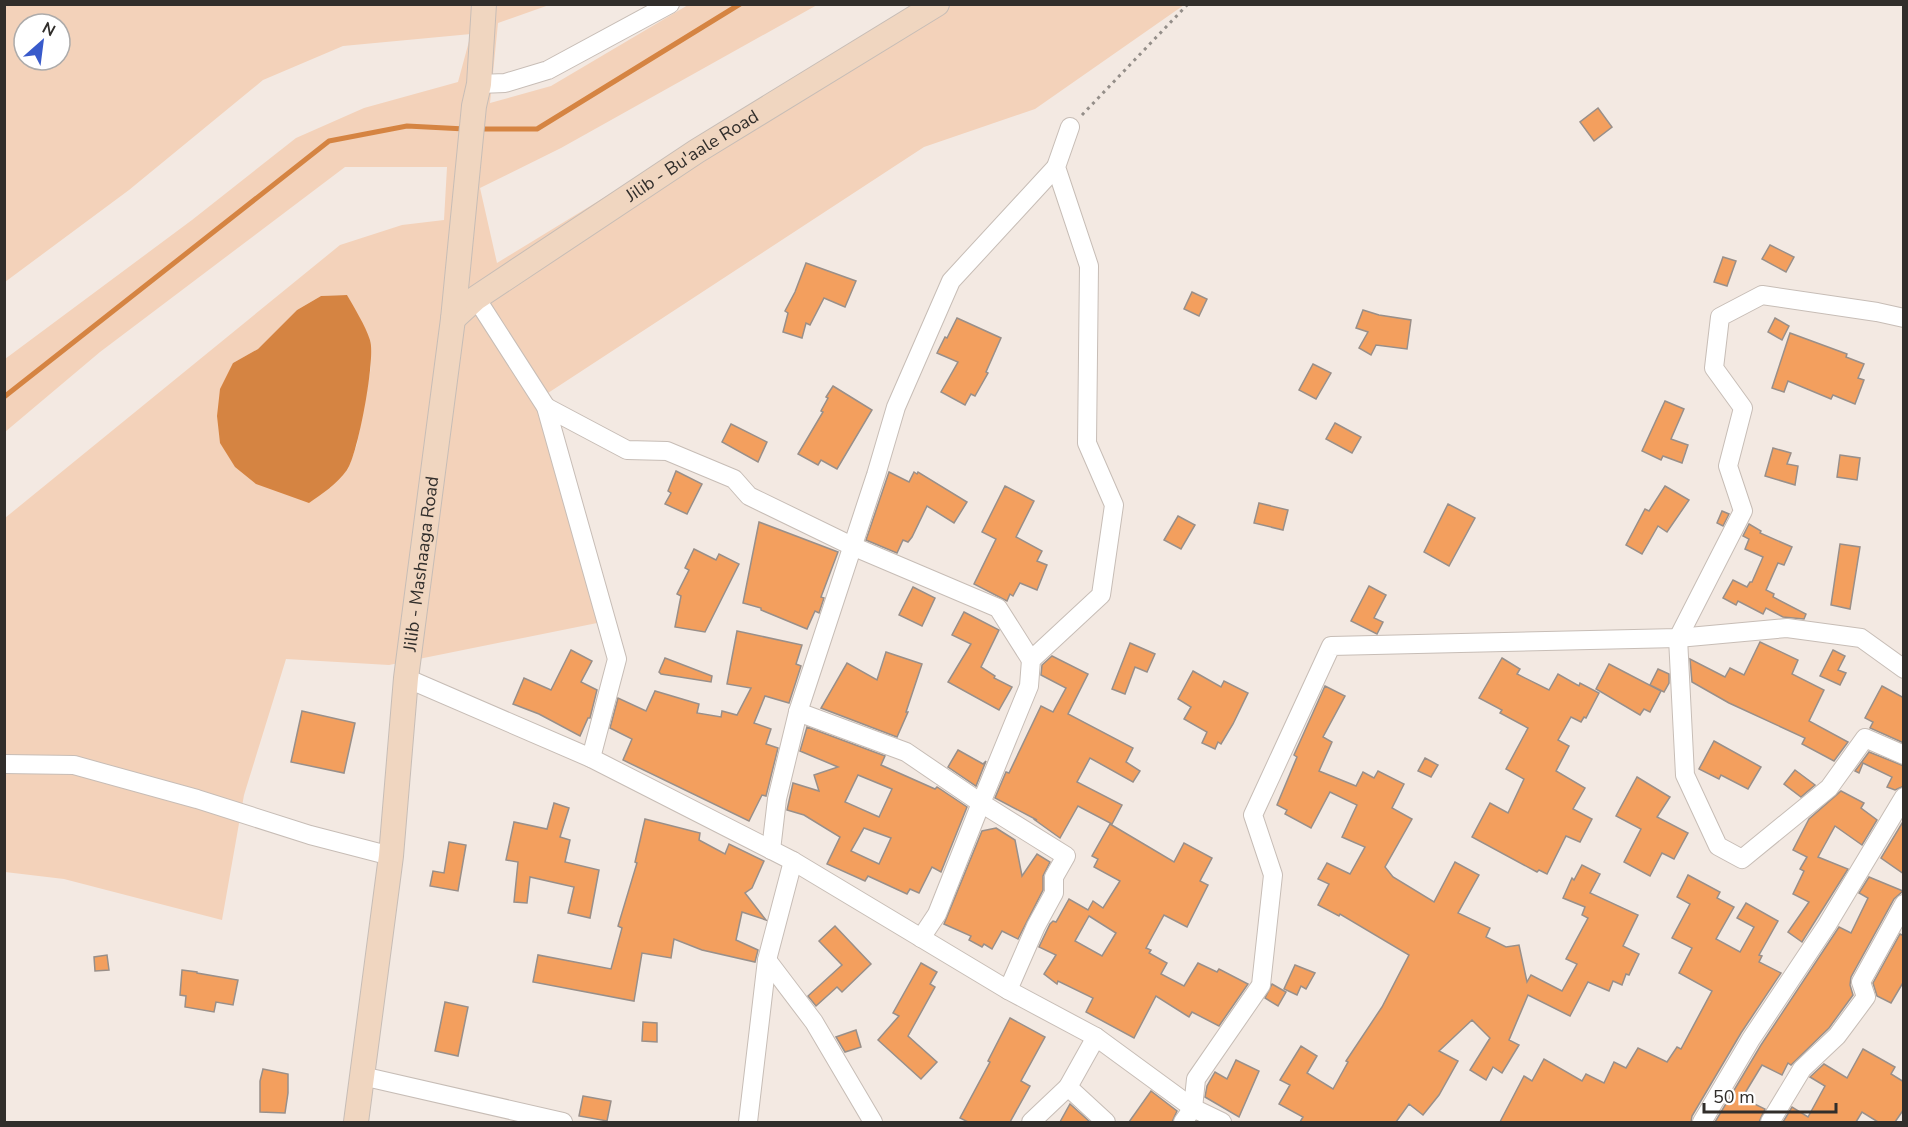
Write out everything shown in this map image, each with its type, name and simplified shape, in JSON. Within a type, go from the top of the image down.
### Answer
[{"type":"main road","name":"Jilib - Mashaaga Road","points":[[356,1122],[391,856],[406,678],[453,319],[477,95],[484,4]]},
{"type":"main road","name":"Jilib - Bu'aale Road","points":[[453,319],[476,298],[697,151],[937,4]]},
{"type":"street","points":[[477,95],[505,83],[548,70],[670,4]]},
{"type":"street","points":[[771,850],[777,799],[798,712],[896,407],[951,281],[1056,167],[1070,127]]},
{"type":"street","points":[[1031,660],[1101,594],[1114,505],[1086,443],[1089,266],[1056,167]]},
{"type":"street","points":[[1904,318],[1762,295],[1720,317],[1714,368],[1743,408],[1728,466],[1743,511],[1678,638],[1685,775],[1718,846],[1742,859],[1829,788],[1864,738],[1904,755]]},
{"type":"street","points":[[476,298],[546,407],[617,659],[591,758]]},
{"type":"street","points":[[546,407],[627,450],[667,451],[734,479],[748,496],[852,546],[998,608],[1031,660],[1029,686],[937,914],[921,938]]},
{"type":"street","points":[[1188,1115],[1196,1079],[1261,985],[1274,875],[1253,815],[1331,646],[1678,638],[1786,628],[1861,638],[1904,669]]},
{"type":"street","points":[[406,678],[591,758],[793,861],[1008,990],[1096,1037],[1188,1115],[1222,1122]]},
{"type":"street","points":[[798,712],[906,752],[1066,856],[1054,877],[1054,893],[1036,926],[1008,990]]},
{"type":"street","points":[[4,764],[75,765],[197,799],[310,835],[391,856]]},
{"type":"street","points":[[1702,1122],[1751,1039],[1901,809]]},
{"type":"street","points":[[748,1122],[767,960],[793,861]]},
{"type":"street","points":[[1770,1122],[1802,1069],[1837,1036],[1866,997],[1861,982],[1904,904]]},
{"type":"street","points":[[767,960],[814,1022],[873,1122]]},
{"type":"street","points":[[1031,1122],[1068,1088],[1096,1037]]},
{"type":"street","points":[[362,1076],[563,1122]]},
{"type":"street","points":[[1068,1088],[1106,1122]]},
{"type":"path","points":[[1070,127],[1188,4]]},
{"type":"shaded area","points":[[5,5],[549,5],[498,23],[490,103],[551,86],[688,5],[817,5],[561,148],[480,188],[497,263],[919,5],[1184,5],[1035,109],[924,147],[548,393],[607,621],[389,665],[286,659],[244,795],[222,920],[64,879],[5,872],[5,518],[340,245],[402,225],[444,220],[447,167],[345,167],[100,352],[5,432],[5,359],[192,220],[296,138],[364,108],[458,82],[471,34],[343,46],[263,80],[129,190],[5,282]],"holes":[[[347,295],[371,342],[371,367],[357,444],[348,469],[330,488],[233,363],[258,349],[297,310],[321,296]]]},
{"type":"shaded area","points":[[347,295],[370,340],[370,365],[365,406],[356,446],[347,470],[334,484],[309,503],[256,484],[235,467],[220,443],[217,416],[220,389],[233,363],[258,349],[297,310],[321,296]]},
{"type":"building","points":[[1598,108],[1612,127],[1594,141],[1580,122]]},
{"type":"building","points":[[1770,245],[1794,257],[1786,272],[1762,259]]},
{"type":"building","points":[[1723,257],[1736,261],[1727,286],[1714,282]]},
{"type":"building","points":[[806,263],[856,281],[845,307],[824,298],[810,325],[806,323],[802,338],[783,332],[788,313],[785,311]]},
{"type":"building","points":[[1192,292],[1207,299],[1199,316],[1184,309]]},
{"type":"building","points":[[1363,310],[1411,320],[1407,349],[1376,345],[1371,355],[1359,348],[1368,332],[1356,328]]},
{"type":"building","points":[[957,318],[1001,338],[986,372],[988,373],[975,396],[971,394],[965,405],[941,392],[958,362],[937,353]]},
{"type":"building","points":[[1775,318],[1789,326],[1782,340],[1768,332]]},
{"type":"building","points":[[1790,333],[1847,354],[1846,357],[1864,364],[1858,378],[1864,380],[1855,404],[1833,395],[1831,399],[1788,381],[1784,392],[1772,388]]},
{"type":"building","points":[[1313,364],[1331,373],[1316,399],[1299,390]]},
{"type":"building","points":[[833,386],[872,410],[837,469],[821,460],[818,465],[798,454],[823,412],[821,411],[828,398],[826,397]]},
{"type":"building","points":[[1665,401],[1684,409],[1671,439],[1688,445],[1682,463],[1663,456],[1661,460],[1642,451]]},
{"type":"building","points":[[1335,423],[1361,437],[1352,453],[1326,439]]},
{"type":"building","points":[[731,424],[767,442],[758,462],[722,442]]},
{"type":"building","points":[[1773,448],[1791,453],[1787,464],[1798,466],[1795,485],[1765,476]]},
{"type":"building","points":[[1840,455],[1860,458],[1857,480],[1837,477]]},
{"type":"building","points":[[676,471],[702,484],[687,514],[665,504],[671,493],[668,491]]},
{"type":"building","points":[[889,472],[909,482],[914,472],[917,474],[918,472],[967,502],[954,523],[927,506],[912,537],[908,542],[903,540],[897,553],[866,540]]},
{"type":"building","points":[[1005,486],[1034,501],[1016,537],[1042,551],[1037,561],[1047,565],[1037,590],[1020,583],[1013,596],[1010,594],[1007,601],[974,584],[996,539],[982,532]]},
{"type":"building","points":[[1665,486],[1689,500],[1667,532],[1658,526],[1642,554],[1626,545],[1645,509],[1649,511]]},
{"type":"building","points":[[1259,503],[1288,510],[1283,530],[1254,523]]},
{"type":"building","points":[[1448,504],[1475,518],[1449,566],[1424,552]]},
{"type":"building","points":[[1722,511],[1729,514],[1723,526],[1717,523]]},
{"type":"building","points":[[1178,516],[1195,525],[1181,549],[1164,540]]},
{"type":"building","points":[[759,522],[838,552],[821,597],[824,598],[819,613],[815,611],[807,629],[761,610],[761,608],[743,603]]},
{"type":"building","points":[[1749,524],[1761,531],[1760,533],[1792,547],[1784,565],[1778,563],[1766,590],[1774,594],[1773,597],[1806,614],[1804,619],[1783,617],[1766,608],[1763,614],[1738,601],[1736,605],[1723,598],[1733,580],[1747,587],[1752,582],[1763,557],[1745,549],[1749,539],[1743,536]]},
{"type":"building","points":[[1840,544],[1860,547],[1850,609],[1831,605]]},
{"type":"building","points":[[694,549],[716,560],[719,554],[739,564],[705,632],[675,627],[681,596],[677,594],[689,570],[685,568]]},
{"type":"building","points":[[1369,586],[1386,595],[1374,618],[1383,622],[1377,634],[1351,621]]},
{"type":"building","points":[[913,587],[935,598],[922,626],[899,615]]},
{"type":"building","points":[[964,612],[999,630],[981,667],[995,676],[994,678],[1012,687],[999,710],[948,682],[971,644],[952,635]]},
{"type":"building","points":[[737,631],[802,645],[796,664],[801,666],[789,703],[765,696],[754,723],[771,729],[766,744],[778,748],[766,796],[762,795],[749,821],[623,760],[632,739],[610,728],[618,698],[646,711],[655,691],[699,704],[697,713],[721,717],[722,711],[737,715],[751,688],[727,684]]},
{"type":"building","points":[[1760,642],[1798,660],[1792,674],[1824,690],[1809,721],[1848,742],[1834,761],[1802,744],[1805,738],[1729,703],[1692,682],[1690,659],[1725,677],[1730,668],[1744,675]]},
{"type":"building","points":[[1130,643],[1155,654],[1147,672],[1135,667],[1125,694],[1112,689]]},
{"type":"building","points":[[571,650],[592,661],[581,682],[597,690],[590,718],[580,736],[539,714],[513,704],[524,678],[551,690]]},
{"type":"building","points":[[1833,650],[1845,656],[1838,670],[1846,673],[1840,685],[1820,676]]},
{"type":"building","points":[[886,652],[922,664],[906,712],[908,712],[897,737],[821,708],[847,663],[877,680]]},
{"type":"building","points":[[1052,656],[1088,674],[1068,714],[1133,748],[1126,762],[1140,771],[1133,782],[1090,758],[1077,782],[1122,805],[1112,824],[1078,806],[1060,838],[1035,820],[1037,820],[995,798],[1041,706],[1053,712],[1066,688],[1041,675],[1042,665]]},
{"type":"building","points":[[665,658],[712,676],[711,682],[661,674],[659,672]]},
{"type":"building","points":[[1502,658],[1520,669],[1517,674],[1549,690],[1558,674],[1579,686],[1580,683],[1599,693],[1586,718],[1584,717],[1581,722],[1571,717],[1558,740],[1569,746],[1556,771],[1585,788],[1573,809],[1592,819],[1580,842],[1566,836],[1547,874],[1539,870],[1537,872],[1472,837],[1490,803],[1508,813],[1524,779],[1506,769],[1528,728],[1500,713],[1502,710],[1479,698]]},
{"type":"building","points":[[1609,664],[1661,691],[1650,712],[1644,709],[1640,715],[1596,689]]},
{"type":"building","points":[[1658,669],[1669,674],[1669,683],[1664,692],[1650,685]]},
{"type":"building","points":[[1193,671],[1221,687],[1224,681],[1248,693],[1233,724],[1221,744],[1218,742],[1215,749],[1202,743],[1207,732],[1184,719],[1191,707],[1178,699]]},
{"type":"building","points":[[1325,686],[1345,696],[1323,737],[1332,742],[1319,771],[1356,786],[1363,772],[1374,778],[1378,771],[1404,784],[1392,808],[1412,819],[1385,867],[1393,877],[1434,902],[1455,862],[1479,875],[1458,913],[1490,928],[1486,937],[1506,947],[1519,945],[1527,982],[1531,975],[1562,991],[1577,964],[1566,959],[1588,918],[1582,915],[1585,907],[1563,898],[1572,878],[1574,880],[1582,865],[1600,874],[1590,893],[1638,915],[1623,946],[1639,954],[1622,985],[1613,981],[1609,991],[1588,982],[1570,1016],[1528,995],[1509,1040],[1519,1045],[1502,1073],[1493,1067],[1486,1080],[1470,1070],[1490,1038],[1472,1020],[1439,1051],[1458,1061],[1439,1095],[1423,1115],[1409,1104],[1396,1122],[1300,1122],[1303,1117],[1279,1104],[1290,1085],[1280,1080],[1301,1046],[1317,1056],[1307,1073],[1333,1089],[1348,1062],[1346,1061],[1382,1007],[1409,955],[1340,914],[1339,916],[1318,905],[1329,884],[1318,879],[1327,863],[1350,874],[1365,847],[1342,837],[1357,805],[1330,792],[1311,828],[1285,814],[1287,810],[1277,805],[1297,757],[1294,755]]},
{"type":"building","points":[[1882,686],[1904,698],[1904,743],[1870,728],[1873,722],[1865,718]]},
{"type":"building","points":[[302,711],[355,723],[344,773],[291,762]]},
{"type":"building","points":[[807,727],[885,756],[881,765],[935,789],[937,787],[967,807],[941,872],[932,867],[919,893],[910,889],[907,894],[868,876],[865,881],[827,864],[840,837],[804,815],[787,810],[793,783],[819,791],[814,775],[838,767],[800,751]],"holes":[[[858,775],[892,789],[879,817],[845,802]],[[864,828],[891,838],[879,864],[851,851]]]},
{"type":"building","points":[[1714,741],[1761,767],[1748,789],[1721,775],[1719,779],[1699,769]]},
{"type":"building","points":[[958,750],[983,764],[986,761],[976,786],[948,767]]},
{"type":"building","points":[[1869,752],[1904,766],[1904,786],[1895,790],[1887,787],[1892,777],[1863,763],[1859,773],[1855,771]]},
{"type":"building","points":[[1425,758],[1438,765],[1431,777],[1418,771]]},
{"type":"building","points":[[1795,770],[1815,785],[1801,797],[1784,784]]},
{"type":"building","points":[[1637,777],[1670,797],[1657,817],[1688,833],[1674,859],[1662,853],[1650,876],[1624,862],[1641,829],[1616,816]]},
{"type":"building","points":[[1841,791],[1864,803],[1861,808],[1877,820],[1862,845],[1835,826],[1818,857],[1848,869],[1802,942],[1788,932],[1809,902],[1793,894],[1804,871],[1800,869],[1807,857],[1793,850],[1809,819]]},
{"type":"building","points":[[554,803],[569,808],[560,837],[570,840],[565,862],[599,870],[590,918],[568,913],[574,887],[530,877],[527,903],[514,902],[518,862],[506,860],[514,822],[547,829]]},
{"type":"building","points":[[645,819],[700,833],[699,840],[725,854],[729,844],[764,861],[752,888],[745,893],[766,920],[742,912],[736,940],[758,950],[755,962],[702,950],[674,939],[671,958],[642,953],[634,1001],[533,982],[538,955],[611,969],[622,928],[618,926],[637,863],[635,862]]},
{"type":"building","points":[[1904,820],[1904,874],[1881,858]]},
{"type":"building","points":[[1110,824],[1174,862],[1184,843],[1212,858],[1200,881],[1208,885],[1187,927],[1164,915],[1146,948],[1151,950],[1149,953],[1167,963],[1161,974],[1184,986],[1198,963],[1217,972],[1219,969],[1248,984],[1219,1026],[1192,1012],[1189,1017],[1156,996],[1134,1038],[1086,1012],[1093,998],[1058,981],[1057,984],[1044,974],[1056,955],[1039,947],[1050,924],[1053,921],[1056,922],[1069,899],[1088,910],[1093,901],[1103,908],[1120,881],[1094,867],[1098,859],[1092,856]],"holes":[[[1089,916],[1116,933],[1102,956],[1075,941]]]},
{"type":"building","points":[[996,828],[1015,840],[1022,876],[1037,854],[1050,862],[1043,876],[1043,890],[1018,939],[1002,931],[992,949],[984,944],[982,947],[969,940],[971,936],[944,924],[982,831]]},
{"type":"building","points":[[449,842],[466,845],[458,891],[430,886],[433,871],[444,873]]},
{"type":"building","points":[[1688,875],[1720,892],[1717,898],[1734,907],[1716,939],[1740,952],[1754,927],[1737,918],[1746,903],[1778,921],[1759,955],[1762,956],[1759,962],[1781,973],[1741,1033],[1692,1116],[1691,1122],[1500,1122],[1524,1076],[1532,1081],[1544,1059],[1582,1081],[1586,1074],[1604,1083],[1614,1062],[1626,1068],[1638,1048],[1667,1062],[1677,1047],[1681,1049],[1712,991],[1679,973],[1692,948],[1672,938],[1690,904],[1677,897]]},
{"type":"building","points":[[1869,877],[1903,891],[1894,899],[1851,977],[1850,985],[1853,995],[1829,1028],[1791,1065],[1788,1063],[1782,1075],[1762,1065],[1742,1098],[1765,1109],[1759,1122],[1715,1122],[1761,1045],[1839,927],[1851,933],[1868,898],[1859,893]]},
{"type":"building","points":[[835,926],[871,964],[842,992],[837,987],[816,1006],[808,996],[842,965],[819,941]]},
{"type":"building","points":[[1900,934],[1904,936],[1904,981],[1891,1003],[1877,996],[1873,983]]},
{"type":"building","points":[[107,955],[109,970],[95,971],[94,957]]},
{"type":"building","points":[[921,963],[937,972],[930,984],[935,987],[908,1036],[937,1062],[921,1079],[878,1040],[899,1016],[893,1013]]},
{"type":"building","points":[[1295,965],[1315,973],[1306,989],[1301,986],[1297,995],[1284,989]]},
{"type":"building","points":[[182,970],[238,980],[233,1005],[216,1002],[214,1012],[185,1007],[186,996],[180,995]]},
{"type":"building","points":[[1272,984],[1286,992],[1278,1006],[1265,998]]},
{"type":"building","points":[[445,1002],[468,1007],[458,1056],[435,1051]]},
{"type":"building","points":[[1010,1018],[1045,1037],[1021,1081],[1030,1086],[1010,1122],[968,1122],[960,1118]]},
{"type":"building","points":[[643,1022],[657,1023],[657,1042],[642,1041]]},
{"type":"building","points":[[856,1030],[861,1047],[845,1052],[836,1037]]},
{"type":"building","points":[[1863,1049],[1895,1067],[1891,1074],[1904,1082],[1904,1109],[1895,1122],[1878,1122],[1862,1112],[1856,1122],[1783,1122],[1792,1107],[1808,1117],[1825,1086],[1810,1077],[1824,1064],[1847,1078]]},
{"type":"building","points":[[1236,1060],[1259,1071],[1239,1117],[1205,1097],[1207,1086],[1215,1072],[1227,1079]]},
{"type":"building","points":[[263,1069],[288,1074],[285,1113],[260,1112],[260,1081]]},
{"type":"building","points":[[1151,1091],[1177,1111],[1172,1122],[1129,1122]]},
{"type":"building","points":[[583,1096],[611,1101],[607,1121],[579,1116]]},
{"type":"building","points":[[1070,1104],[1090,1122],[1060,1122]]},
{"type":"waterway","points":[[477,129],[537,129],[740,4]]},
{"type":"waterway","points":[[4,397],[329,141],[407,126],[465,129]]}]
